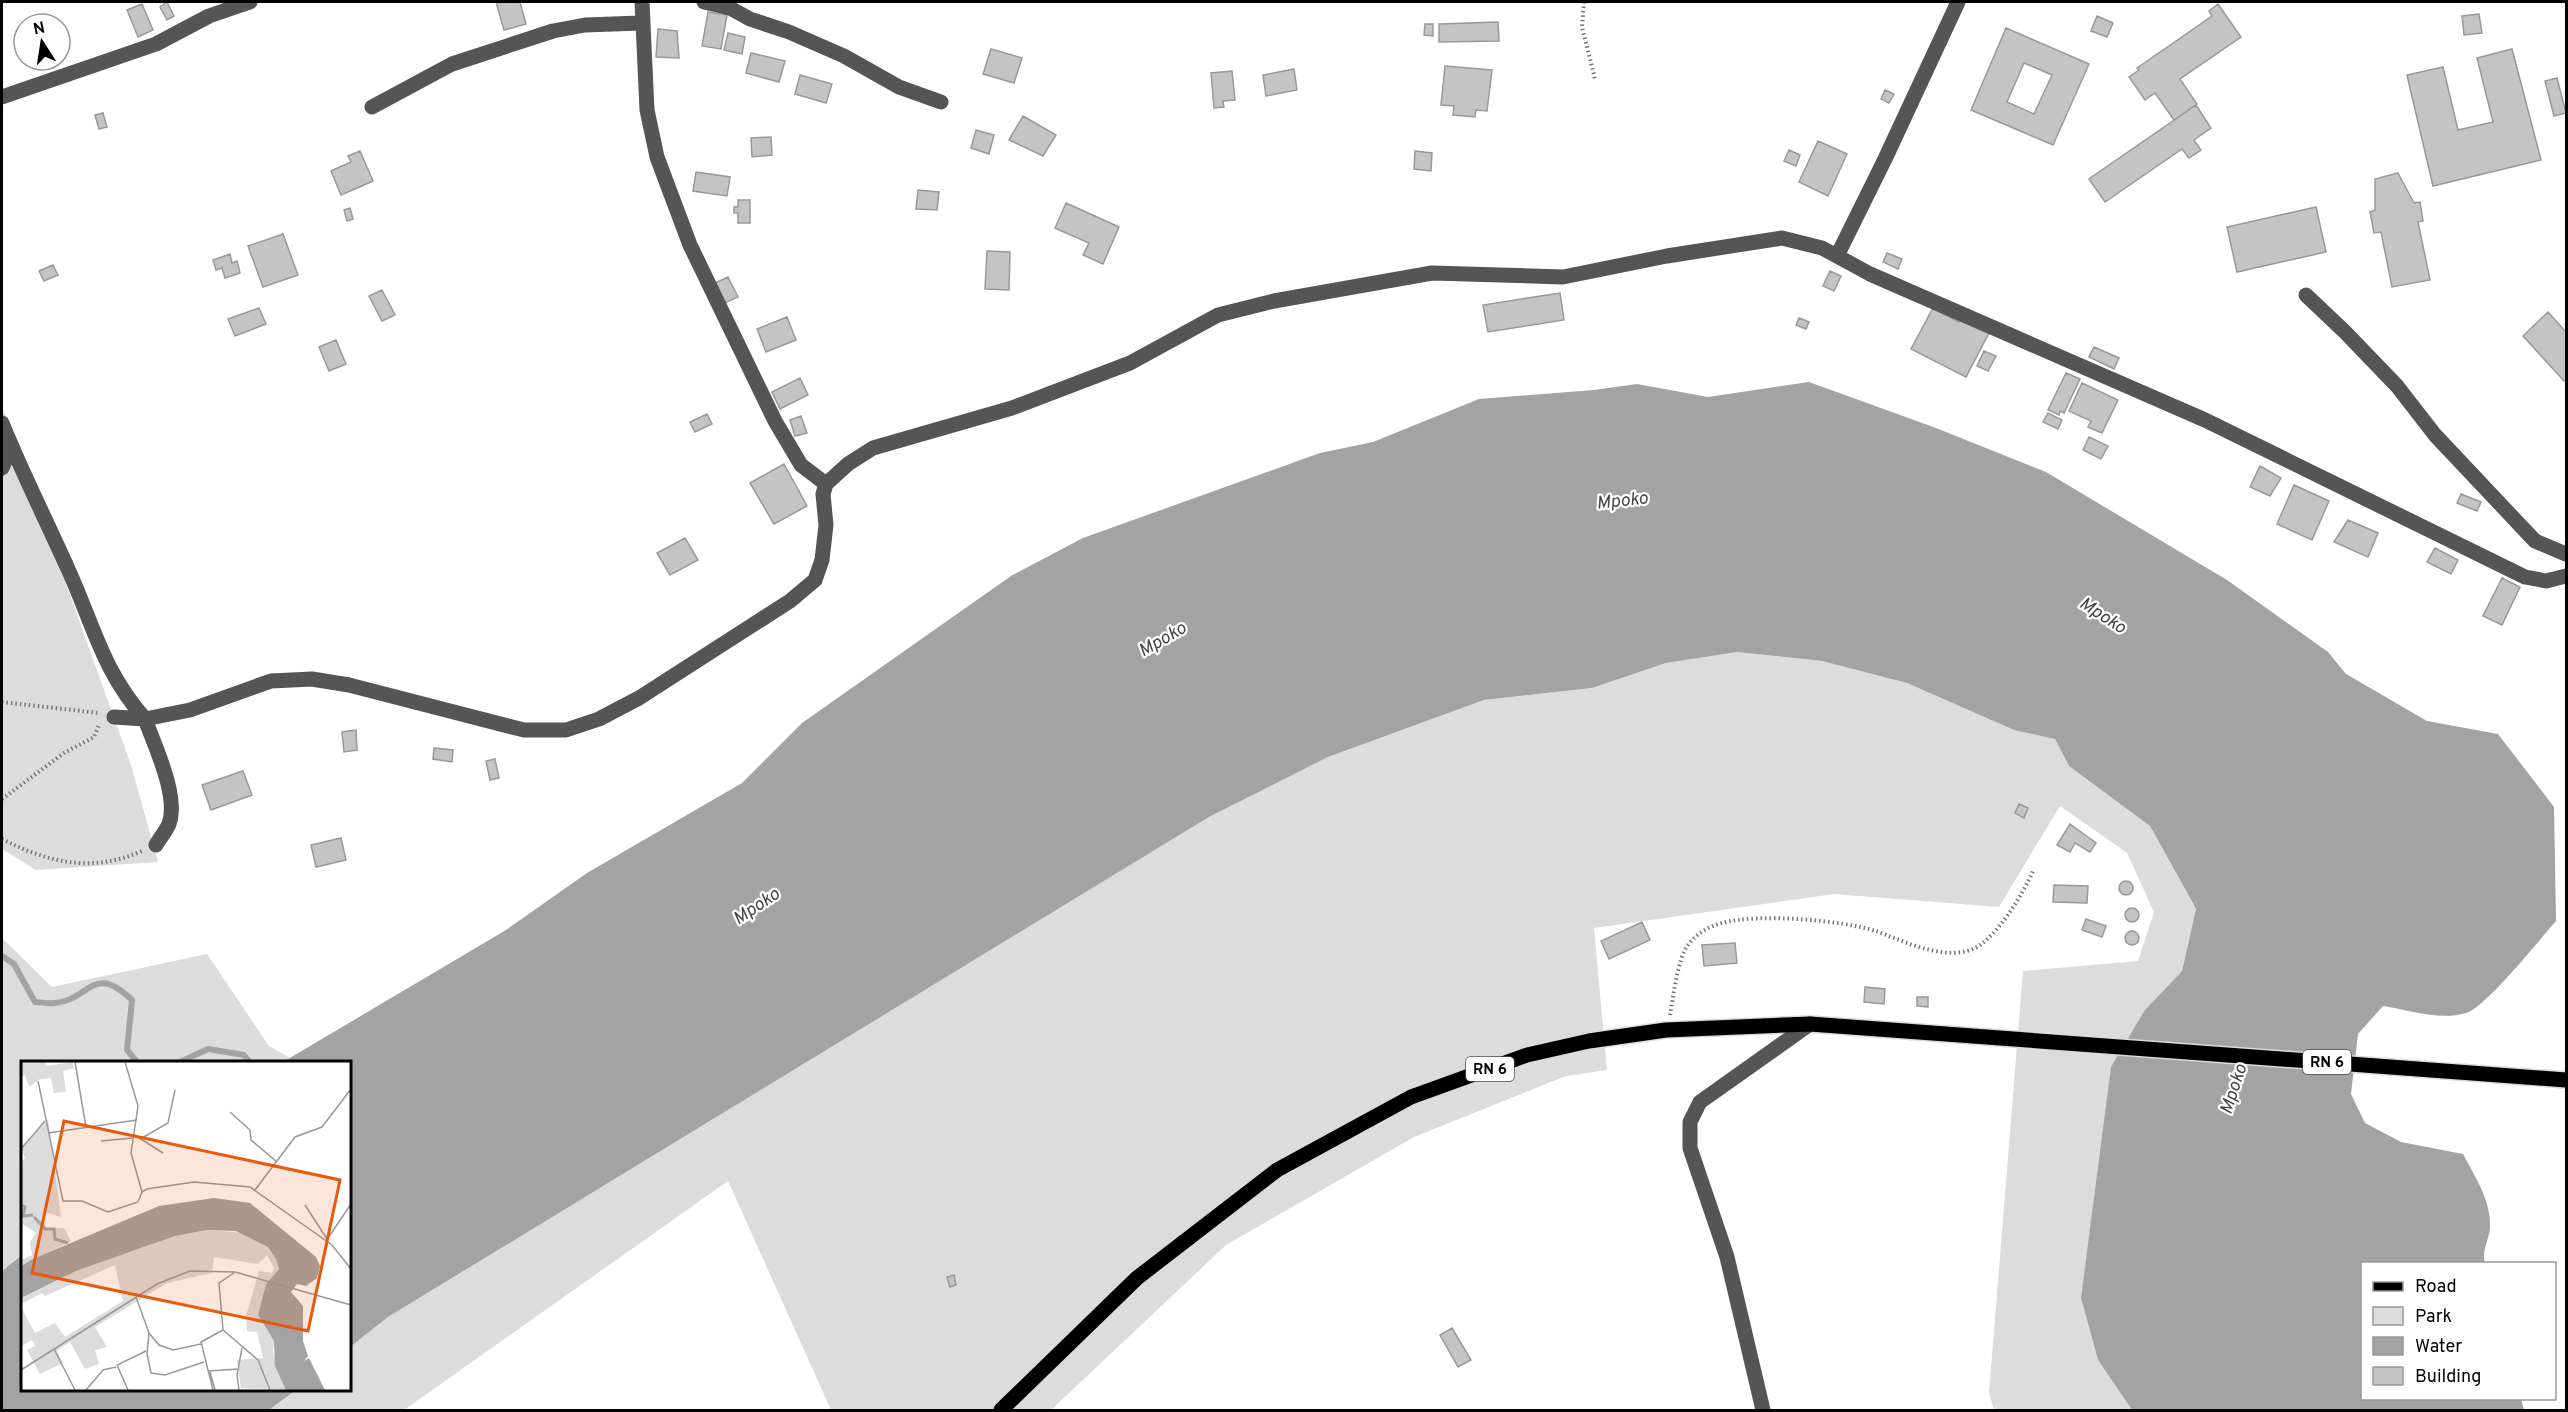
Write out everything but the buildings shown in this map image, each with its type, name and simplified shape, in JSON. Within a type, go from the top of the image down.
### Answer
[{"type":"main road","name":"RN 6","points":[[1001,1410],[1137,1278],[1277,1170],[1336,1136],[1411,1098],[1527,1055],[1589,1041],[1666,1030],[1810,1024],[2566,1080]]},
{"type":"street","points":[[2,97],[156,44],[207,9],[250,2]]},
{"type":"street","points":[[642,2],[641,23],[647,67],[647,110],[657,157],[690,245],[775,421],[801,465],[826,484]]},
{"type":"street","points":[[704,2],[733,5],[750,20],[789,32],[844,56],[899,87],[941,102]]},
{"type":"street","points":[[1836,256],[1885,159],[1958,2]]},
{"type":"street","points":[[372,107],[452,64],[553,31],[585,25],[641,23]]},
{"type":"street","points":[[114,717],[145,719],[190,710],[271,681],[312,679],[350,685],[524,730],[566,730],[598,720],[649,692],[790,601],[815,580],[822,560],[826,525],[823,494],[826,484],[848,464],[873,448],[1012,408],[1130,363],[1218,315],[1274,300],[1432,273],[1563,277],[1667,256],[1782,238],[1822,248],[1870,274],[2205,420],[2525,577],[2546,581],[2566,575]]},
{"type":"street","points":[[2306,295],[2397,386],[2435,435],[2535,541],[2566,554]]},
{"type":"street","points":[[2,423],[6,444],[69,572],[97,645],[123,694],[145,719],[172,804],[169,825],[156,845]]},
{"type":"street","points":[[2,468],[6,444]]},
{"type":"street","points":[[1763,1410],[1727,1257],[1690,1148],[1690,1122],[1700,1102],[1810,1024]]},
{"type":"path","points":[[1584,2],[1582,27],[1594,80]]},
{"type":"path","points":[[2,702],[95,712],[114,717]]},
{"type":"path","points":[[2,799],[64,753],[94,737],[99,726],[95,712]]},
{"type":"path","points":[[2,839],[30,853],[76,865],[113,861],[156,845]]},
{"type":"path","points":[[1666,1030],[1686,947],[1701,931],[1723,922],[1821,921],[1872,930],[1925,948],[1955,953],[1973,949],[1990,937],[2025,891],[2033,871]]},
{"type":"green space","points":[[2,406],[131,765],[158,862],[36,870],[2,849]]},
{"type":"green space","points":[[1737,652],[1822,661],[1907,683],[2014,730],[2055,739],[2069,766],[2150,826],[2196,910],[2182,971],[2145,1010],[2091,1227],[2081,1298],[2098,1360],[2132,1410],[1994,1410],[1989,1393],[2023,971],[2138,961],[2154,912],[2127,853],[2060,806],[1999,907],[1834,894],[1594,928],[1607,1070],[1566,1076],[1414,1137],[1226,1245],[1051,1410],[831,1410],[728,1181],[404,1410],[269,1410],[295,1391],[351,1391],[351,1346],[388,1317],[1209,817],[1328,757],[1484,700],[1592,688],[1666,663]]},
{"type":"green space","points":[[2,938],[52,987],[207,954],[269,1046],[290,1058],[285,1061],[21,1061],[21,1256],[2,1271]]},
{"type":"water","name":"Mpoko","points":[[1809,382],[1936,428],[2046,472],[2227,580],[2328,652],[2346,674],[2427,721],[2498,734],[2554,807],[2556,921],[2499,986],[2475,1008],[2466,1013],[2446,1016],[2383,1006],[2358,1034],[2351,1094],[2365,1123],[2401,1142],[2463,1154],[2485,1197],[2490,1216],[2485,1262],[2361,1262],[2361,1400],[2521,1400],[2524,1410],[2132,1410],[2098,1360],[2081,1298],[2111,1067],[2145,1010],[2182,971],[2196,909],[2150,826],[2069,766],[2055,739],[2014,730],[1907,683],[1822,661],[1737,652],[1666,663],[1592,688],[1484,700],[1328,757],[1209,817],[388,1317],[351,1346],[351,1061],[285,1061],[506,930],[587,873],[742,783],[802,723],[1011,576],[1083,538],[1320,453],[1373,442],[1479,399],[1594,390],[1637,384],[1708,397]]},
{"type":"water","points":[[21,1256],[21,1391],[295,1391],[269,1410],[2,1410],[2,1271]]},
{"type":"waterway","points":[[2,956],[14,964],[35,1002],[52,1003],[67,1000],[100,983],[119,989],[132,1000],[127,1050],[136,1061]]},
{"type":"waterway","points":[[182,1061],[208,1049],[244,1055],[248,1061]]}]
